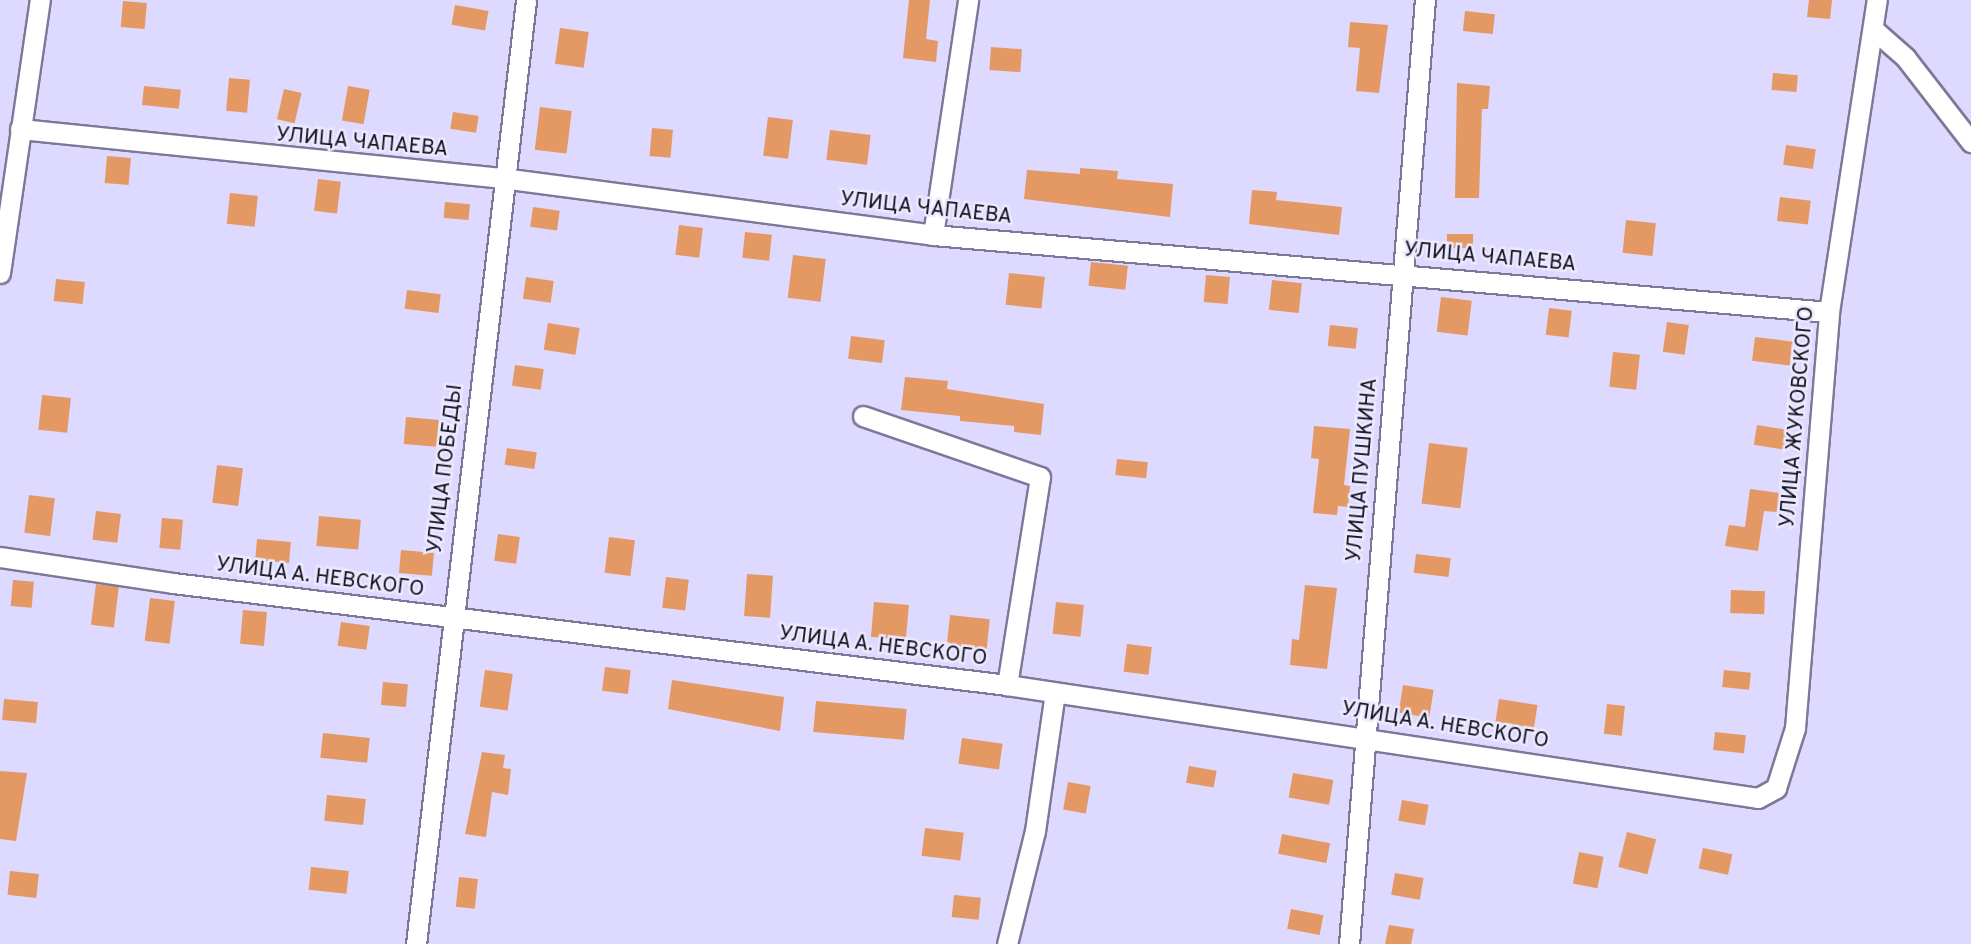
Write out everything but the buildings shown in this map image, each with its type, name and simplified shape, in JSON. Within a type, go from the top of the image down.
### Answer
[{"type":"street","points":[[0,273],[40,0]]},
{"type":"street","name":"УЛИЦА ПОБЕДЫ","points":[[415,944],[502,178],[526,0]]},
{"type":"street","points":[[933,235],[968,0]]},
{"type":"street","name":"УЛИЦА ПУШКИНА","points":[[1349,944],[1363,736],[1425,0]]},
{"type":"street","name":"УЛИЦА ЖУКОВСКОГО","points":[[1758,798],[1776,788],[1796,728],[1829,312],[1877,0]]},
{"type":"street","points":[[1872,29],[1905,57],[1971,142]]},
{"type":"street","name":"УЛИЦА ЧАПАЕВА","points":[[20,129],[502,178],[933,235],[1402,273],[1829,312]]},
{"type":"street","points":[[863,416],[1040,477],[1007,685]]},
{"type":"street","name":"УЛИЦА А. НЕВСКОГО","points":[[0,557],[451,617],[1007,685],[1363,736],[1758,798]]},
{"type":"street","points":[[1007,944],[1035,831],[1055,693]]}]
